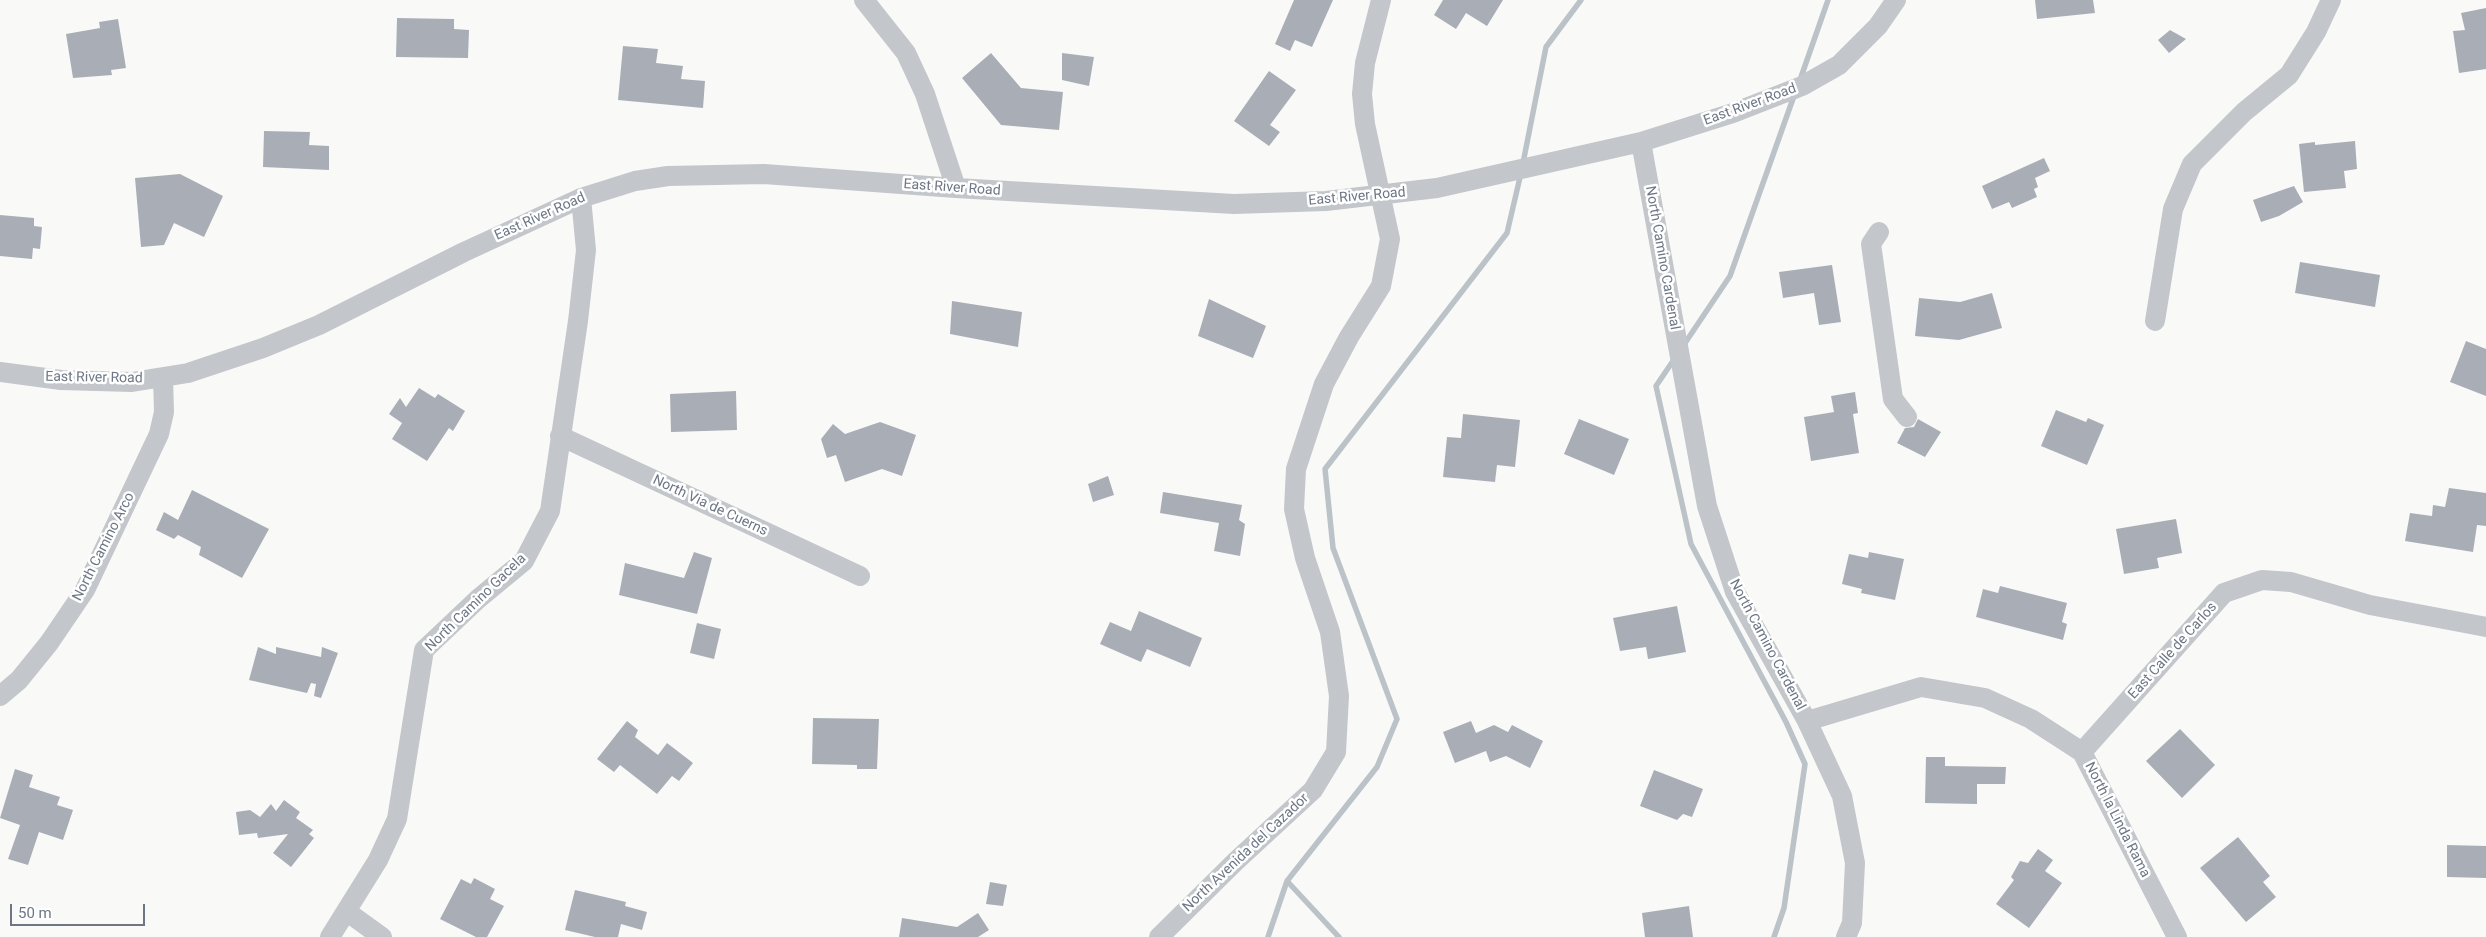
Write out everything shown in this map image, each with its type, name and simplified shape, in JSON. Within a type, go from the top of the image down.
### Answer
[{"type":"street","points":[[864,0],[906,53],[925,94],[956,188]]},
{"type":"street","name":"North Avenida del Cazador","points":[[1159,937],[1236,861],[1313,790],[1336,752],[1339,696],[1330,632],[1306,558],[1294,509],[1296,468],[1324,384],[1349,337],[1381,286],[1390,240],[1365,124],[1362,94],[1365,63],[1382,0]]},
{"type":"street","name":"East River Road","points":[[0,372],[61,380],[132,382],[163,378],[188,372],[263,348],[319,325],[464,252],[581,198],[635,181],[668,176],[764,174],[956,188],[1234,204],[1326,201],[1436,188],[1641,142],[1733,113],[1802,86],[1839,64],[1878,26],[1896,0]]},
{"type":"street","points":[[2155,321],[2173,209],[2192,164],[2244,112],[2289,75],[2316,32],[2330,0]]},
{"type":"street","name":"North Camino Cardenal","points":[[1641,142],[1707,506],[1735,592],[1807,721],[1842,796],[1854,864],[1852,923],[1846,937]]},
{"type":"street","name":"North Camino Gacela","points":[[330,937],[378,860],[397,819],[424,650],[478,599],[524,561],[550,511],[578,321],[586,250],[581,198]]},
{"type":"street","points":[[1879,232],[1871,244],[1893,399],[1907,417]]},
{"type":"street","name":"North Camino Arco","points":[[0,696],[19,680],[49,643],[85,590],[159,434],[164,412],[163,378]]},
{"type":"street","name":"North Via de Cuerns","points":[[560,436],[860,576]]},
{"type":"street","name":"East Calle de Carlos","points":[[2082,752],[2224,594],[2262,580],[2291,582],[2370,605],[2486,627]]},
{"type":"street","name":"North la Linda Rama","points":[[1807,721],[1921,687],[1985,698],[2030,719],[2082,752],[2177,937]]},
{"type":"street","points":[[346,911],[382,937]]},
{"type":"building","points":[[1294,0],[1333,0],[1312,47],[1295,40],[1290,51],[1275,44]]},
{"type":"building","points":[[1443,0],[1503,0],[1487,26],[1466,13],[1456,29],[1434,15]]},
{"type":"building","points":[[2035,0],[2093,0],[2095,13],[2037,19]]},
{"type":"building","points":[[2486,8],[2486,69],[2459,73],[2453,31],[2465,30],[2461,13]]},
{"type":"building","points":[[397,18],[454,19],[454,29],[469,30],[468,58],[396,57]]},
{"type":"building","points":[[118,19],[126,68],[111,70],[112,75],[73,78],[66,34],[100,28],[99,22]]},
{"type":"building","points":[[2170,30],[2186,39],[2169,53],[2158,40]]},
{"type":"building","points":[[623,46],[658,49],[656,63],[683,66],[681,79],[705,81],[703,108],[618,100]]},
{"type":"building","points":[[991,53],[1021,88],[1063,92],[1059,130],[1001,125],[962,78]]},
{"type":"building","points":[[1062,53],[1094,57],[1089,86],[1062,80]]},
{"type":"building","points":[[1269,71],[1296,90],[1270,125],[1280,132],[1269,146],[1234,121]]},
{"type":"building","points":[[264,131],[310,132],[309,145],[329,146],[329,170],[263,167]]},
{"type":"building","points":[[2355,141],[2357,169],[2344,171],[2346,188],[2304,192],[2299,144],[2315,142],[2315,145]]},
{"type":"building","points":[[2044,158],[2050,171],[2035,178],[2038,187],[2034,189],[2037,197],[2012,208],[2009,202],[1992,209],[1982,186]]},
{"type":"building","points":[[180,174],[223,196],[204,237],[174,223],[164,245],[141,247],[135,178]]},
{"type":"building","points":[[2294,186],[2303,202],[2279,216],[2261,222],[2253,200]]},
{"type":"building","points":[[0,215],[34,218],[34,226],[42,227],[40,249],[33,248],[32,259],[0,256]]},
{"type":"building","points":[[2300,262],[2380,275],[2375,307],[2295,293]]},
{"type":"building","points":[[1832,265],[1841,322],[1819,325],[1814,293],[1783,298],[1779,272]]},
{"type":"building","points":[[1992,293],[2002,328],[1959,340],[1915,336],[1919,298],[1960,302]]},
{"type":"building","points":[[1209,299],[1266,326],[1253,358],[1198,336]]},
{"type":"building","points":[[952,301],[1022,312],[1018,347],[950,334]]},
{"type":"building","points":[[2466,341],[2486,349],[2486,396],[2450,382]]},
{"type":"building","points":[[419,388],[435,398],[438,394],[465,411],[453,431],[449,428],[427,461],[392,439],[402,423],[389,414],[400,398],[406,407]]},
{"type":"building","points":[[736,391],[737,430],[671,432],[670,394]]},
{"type":"building","points":[[1855,392],[1858,413],[1853,414],[1859,453],[1811,461],[1804,417],[1834,412],[1831,396]]},
{"type":"building","points":[[2056,410],[2086,422],[2088,418],[2104,425],[2087,465],[2041,446]]},
{"type":"building","points":[[1463,414],[1520,420],[1515,467],[1497,465],[1495,482],[1443,477],[1447,437],[1461,438]]},
{"type":"building","points":[[1579,419],[1629,439],[1614,475],[1564,454]]},
{"type":"building","points":[[1918,419],[1941,432],[1925,457],[1897,443],[1905,428],[1914,427]]},
{"type":"building","points":[[880,422],[916,435],[902,476],[882,469],[845,482],[836,455],[827,458],[821,439],[833,424],[845,434]]},
{"type":"building","points":[[1108,476],[1114,495],[1093,502],[1088,484]]},
{"type":"building","points":[[2449,488],[2486,493],[2486,526],[2477,525],[2473,552],[2405,541],[2410,513],[2432,516],[2433,505],[2445,507]]},
{"type":"building","points":[[192,490],[269,529],[242,578],[199,555],[201,547],[178,535],[174,539],[156,530],[164,512],[178,520]]},
{"type":"building","points":[[1163,492],[1242,505],[1239,520],[1245,524],[1240,556],[1214,551],[1219,523],[1160,513]]},
{"type":"building","points":[[2176,519],[2182,553],[2157,558],[2159,568],[2124,574],[2116,529]]},
{"type":"building","points":[[694,552],[712,558],[697,614],[619,595],[625,563],[684,578]]},
{"type":"building","points":[[1869,552],[1904,559],[1895,600],[1861,593],[1862,589],[1842,584],[1849,554],[1868,558]]},
{"type":"building","points":[[2000,586],[2067,603],[2062,622],[2067,624],[2063,640],[1976,617],[1983,589],[1998,593]]},
{"type":"building","points":[[1677,606],[1686,652],[1648,659],[1646,647],[1620,651],[1613,618]]},
{"type":"building","points":[[1139,611],[1202,638],[1190,667],[1147,649],[1141,662],[1100,644],[1110,622],[1131,631]]},
{"type":"building","points":[[697,623],[721,629],[714,659],[690,653]]},
{"type":"building","points":[[258,647],[276,654],[276,647],[321,657],[322,647],[338,653],[321,698],[314,696],[316,684],[311,683],[307,693],[249,680]]},
{"type":"building","points":[[813,718],[879,719],[877,769],[857,769],[857,765],[812,764]]},
{"type":"building","points":[[627,721],[638,730],[635,737],[658,755],[667,743],[693,763],[679,781],[672,776],[657,794],[620,765],[614,772],[597,759]]},
{"type":"building","points":[[1471,721],[1476,733],[1494,725],[1508,732],[1512,725],[1543,741],[1530,768],[1506,756],[1490,762],[1486,751],[1455,763],[1443,732]]},
{"type":"building","points":[[2180,729],[2215,765],[2182,798],[2146,761]]},
{"type":"building","points":[[1926,757],[1945,757],[1945,766],[2006,767],[2005,784],[1977,784],[1977,804],[1925,803]]},
{"type":"building","points":[[15,769],[33,775],[29,787],[60,797],[57,805],[73,810],[63,840],[39,832],[28,865],[8,859],[20,825],[0,818]]},
{"type":"building","points":[[1654,770],[1703,789],[1692,817],[1683,814],[1677,820],[1640,806]]},
{"type":"building","points":[[284,800],[300,812],[296,818],[313,830],[309,834],[314,838],[291,867],[273,853],[288,834],[258,838],[257,833],[239,835],[236,812],[250,810],[260,817],[271,804],[276,811]]},
{"type":"building","points":[[2238,837],[2270,876],[2263,882],[2276,897],[2246,922],[2200,868]]},
{"type":"building","points":[[2447,845],[2486,846],[2486,878],[2447,877]]},
{"type":"building","points":[[2038,849],[2053,860],[2045,871],[2062,883],[2029,928],[1996,904],[2014,880],[2011,877],[2020,861],[2028,863]]},
{"type":"building","points":[[474,878],[495,889],[490,899],[504,906],[487,937],[476,937],[440,919],[461,879],[471,884]]},
{"type":"building","points":[[990,882],[1007,885],[1003,906],[986,904]]},
{"type":"building","points":[[575,890],[626,902],[625,906],[647,912],[642,930],[621,924],[618,937],[595,937],[565,930]]},
{"type":"building","points":[[1689,906],[1693,937],[1645,937],[1642,913]]},
{"type":"building","points":[[978,913],[989,930],[978,937],[899,937],[902,918],[957,927]]},
{"type":"waterway","points":[[1523,163],[1546,47],[1581,0]]},
{"type":"waterway","points":[[1800,80],[1828,0]]},
{"type":"waterway","points":[[1683,346],[1730,276],[1795,93]]},
{"type":"waterway","points":[[1339,937],[1287,881],[1377,767],[1397,719],[1333,548],[1325,469],[1507,233],[1521,173]]},
{"type":"waterway","points":[[1675,358],[1656,386],[1691,544],[1786,722],[1805,764],[1784,908],[1774,937]]},
{"type":"waterway","points":[[1268,937],[1287,881]]}]
